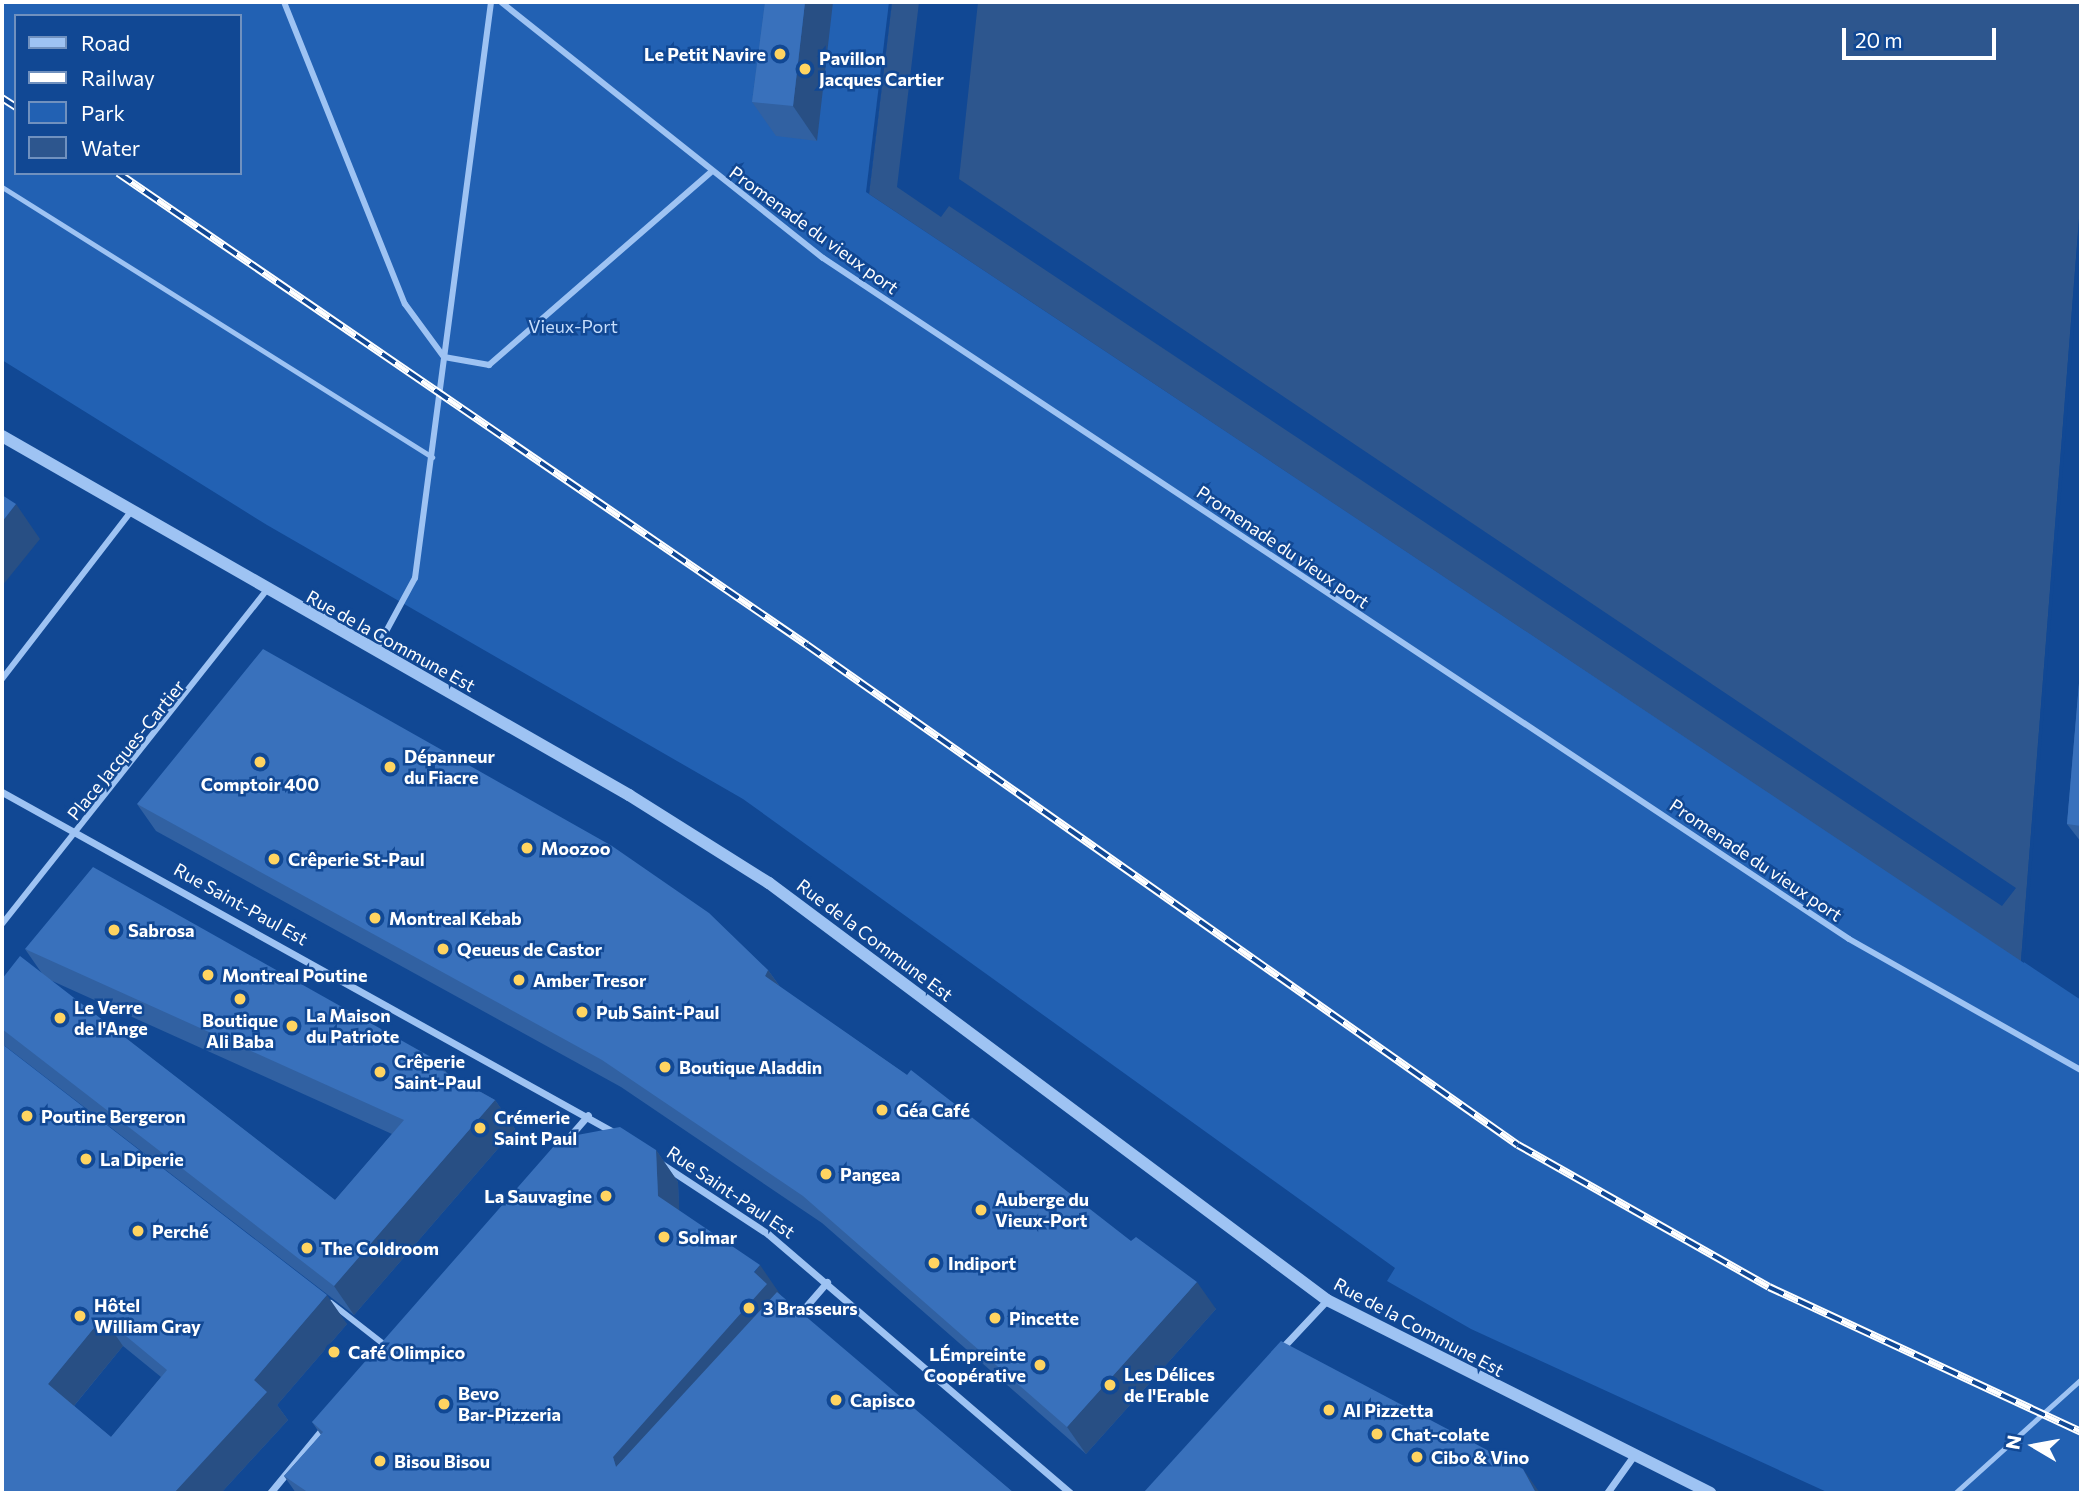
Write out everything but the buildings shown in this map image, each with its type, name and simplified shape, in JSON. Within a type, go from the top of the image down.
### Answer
[{"type":"street","points":[[284,2],[405,304],[444,357],[488,365],[711,172]]},
{"type":"street","points":[[375,652],[415,578],[491,2]]},
{"type":"street","name":"Promenade du vieux port","points":[[501,2],[711,172],[823,258],[1849,939],[2081,1070]]},
{"type":"street","name":"Rue de la Commune Est","points":[[2,436],[130,513],[629,795],[769,883],[1327,1300],[1710,1493]]},
{"type":"street","points":[[2,679],[130,513]]},
{"type":"street","name":"Place Jacques-Cartier","points":[[2,924],[78,833],[267,590]]},
{"type":"street","name":"Rue Saint-Paul Est","points":[[2,792],[588,1115],[622,1137]]},
{"type":"street","points":[[555,1154],[588,1115]]},
{"type":"street","name":"Rue Saint-Paul Est","points":[[655,1160],[827,1282],[1070,1493]]},
{"type":"street","points":[[784,1332],[827,1282]]},
{"type":"street","points":[[317,1293],[389,1349]]},
{"type":"street","points":[[1278,1352],[1327,1300]]},
{"type":"street","points":[[381,1359],[398,1338]]},
{"type":"street","points":[[270,1493],[330,1421]]},
{"type":"street","points":[[1607,1493],[1634,1455]]},
{"type":"lane","points":[[2,187],[432,457]]},
{"type":"lane","points":[[1955,1493],[2081,1379]]},
{"type":"green space","name":"Vieux-Port","points":[[2,2],[892,2],[869,194],[2081,1000],[2081,1493],[1829,1493],[1471,1329],[1387,1281],[1395,1268],[743,799],[267,525],[2,360]]},
{"type":"water","points":[[892,2],[2081,2],[2081,194],[2021,961],[869,194]]},
{"type":"pier","points":[[889,2],[892,2],[869,194],[866,192]]},
{"type":"pier","points":[[919,2],[978,2],[959,179],[2016,888],[2002,906],[949,206],[941,217],[897,187]]},
{"type":"pier","points":[[2081,194],[2081,238],[2024,963],[2021,961]]},
{"type":"railway","points":[[2,98],[14,106]]},
{"type":"railway","points":[[121,175],[807,645],[1518,1145],[1769,1287],[2081,1432]]},
{"type":"place","name":"Le Petit Navire","points":[[780,54]]},
{"type":"place","name":"Pavillon Jacques Cartier","points":[[805,69]]},
{"type":"place","name":"Comptoir 400","points":[[260,762]]},
{"type":"place","name":"Dépanneur du Fiacre","points":[[390,767]]},
{"type":"place","name":"Moozoo","points":[[527,848]]},
{"type":"place","name":"Crêperie St-Paul","points":[[274,859]]},
{"type":"place","name":"Montreal Kebab","points":[[375,918]]},
{"type":"place","name":"Sabrosa","points":[[114,930]]},
{"type":"place","name":"Qeueus de Castor","points":[[443,949]]},
{"type":"place","name":"Montreal Poutine","points":[[208,975]]},
{"type":"place","name":"Amber Tresor","points":[[519,980]]},
{"type":"place","name":"Boutique Ali Baba","points":[[240,999]]},
{"type":"place","name":"Pub Saint-Paul","points":[[582,1012]]},
{"type":"place","name":"Le Verre de l'Ange","points":[[60,1018]]},
{"type":"place","name":"La Maison du Patriote","points":[[292,1026]]},
{"type":"place","name":"Boutique Aladdin","points":[[665,1067]]},
{"type":"place","name":"Crêperie Saint-Paul","points":[[380,1072]]},
{"type":"place","name":"Géa Café","points":[[882,1110]]},
{"type":"place","name":"Poutine Bergeron","points":[[27,1116]]},
{"type":"place","name":"Crémerie Saint Paul","points":[[480,1128]]},
{"type":"place","name":"La Diperie","points":[[86,1159]]},
{"type":"place","name":"Pangea","points":[[826,1174]]},
{"type":"place","name":"La Sauvagine","points":[[606,1196]]},
{"type":"place","name":"Auberge du Vieux-Port","points":[[981,1210]]},
{"type":"place","name":"Perché","points":[[138,1231]]},
{"type":"place","name":"Solmar","points":[[664,1237]]},
{"type":"place","name":"The Coldroom","points":[[307,1248]]},
{"type":"place","name":"Indiport","points":[[934,1263]]},
{"type":"place","name":"3 Brasseurs","points":[[749,1308]]},
{"type":"place","name":"Hôtel William Gray","points":[[80,1316]]},
{"type":"place","name":"Pincette","points":[[995,1318]]},
{"type":"place","name":"Café Olimpico","points":[[334,1352]]},
{"type":"place","name":"LÉmpreinte Coopérative","points":[[1040,1365]]},
{"type":"place","name":"Les Délices de l'Erable","points":[[1110,1385]]},
{"type":"place","name":"Capisco","points":[[836,1400]]},
{"type":"place","name":"Bevo Bar-Pizzeria","points":[[444,1404]]},
{"type":"place","name":"Al Pizzetta","points":[[1329,1410]]},
{"type":"place","name":"Chat-colate","points":[[1377,1434]]},
{"type":"place","name":"Cibo & Vino","points":[[1417,1457]]},
{"type":"place","name":"Bisou Bisou","points":[[380,1461]]}]
